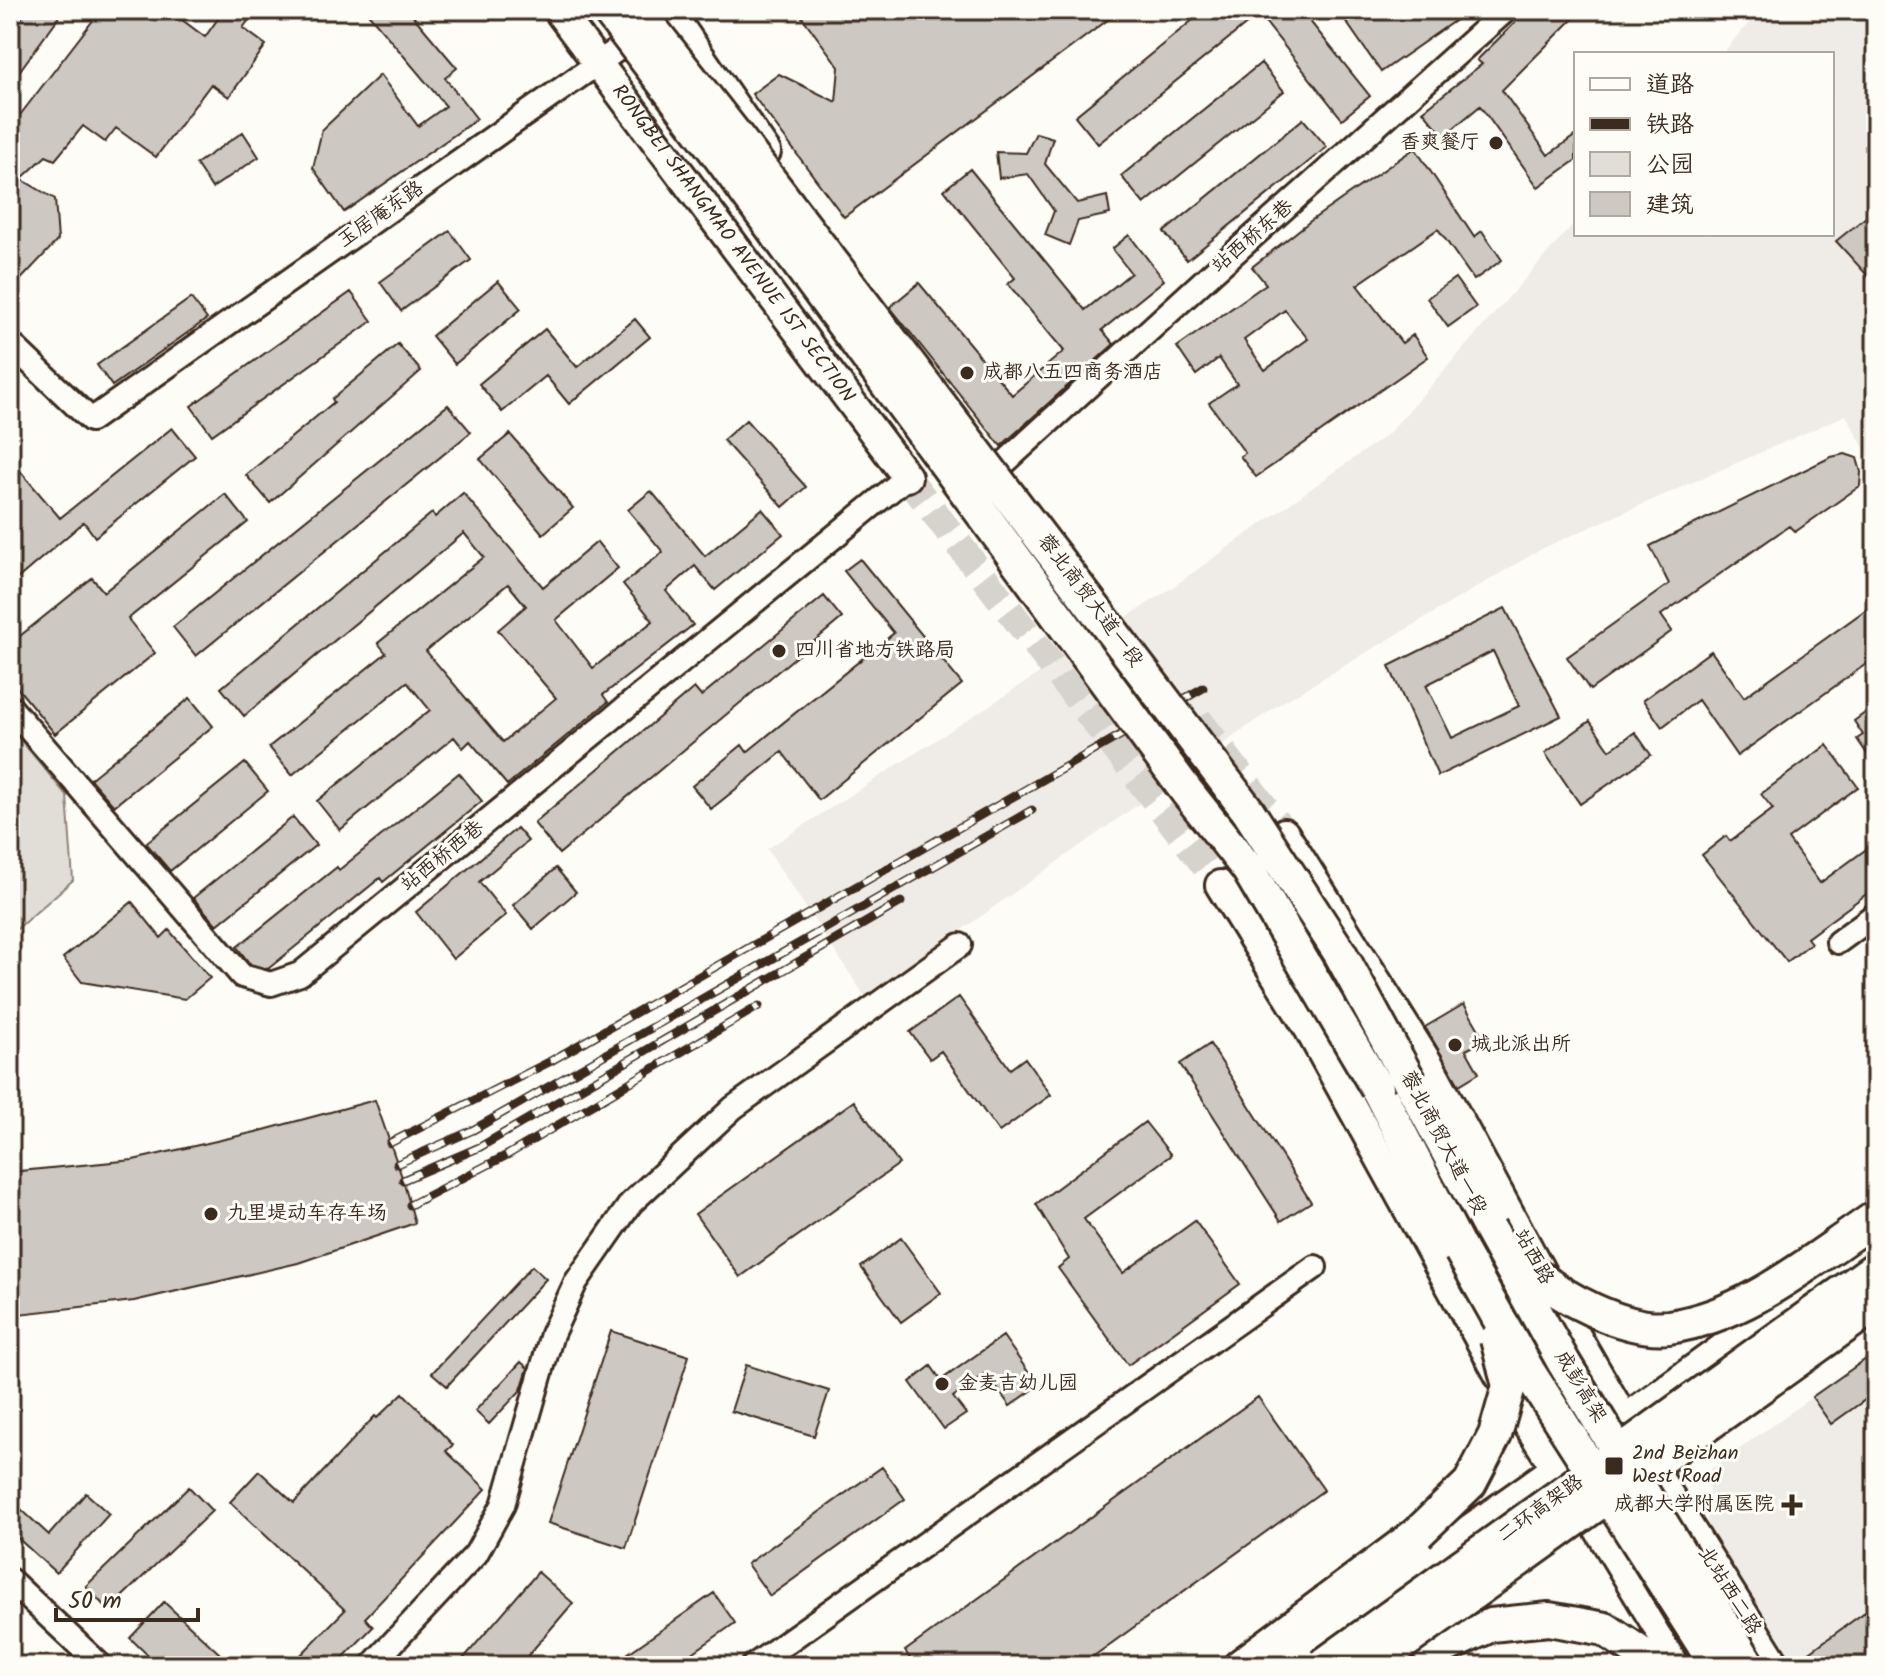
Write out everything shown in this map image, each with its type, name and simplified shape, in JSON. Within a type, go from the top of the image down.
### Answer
[{"type":"highway","name":"蓉北商贸大道一段","points":[[608,10],[720,157],[1178,780],[1248,869],[1377,1088],[1461,1251]]},
{"type":"highway","name":"蓉北商贸大道一段","points":[[659,14],[740,141],[1248,811],[1340,953],[1489,1228]]},
{"type":"highway","points":[[1489,1228],[1529,1271],[1565,1298],[1619,1321],[1667,1327],[1728,1311],[1788,1279],[1876,1217]]},
{"type":"highway","name":"成彭高架","points":[[1489,1228],[1564,1363],[1749,1666]]},
{"type":"highway","points":[[1240,1666],[1418,1533],[1470,1483],[1495,1435],[1509,1386],[1498,1341],[1461,1251]]},
{"type":"highway","name":"成彭高架","points":[[1461,1251],[1530,1374],[1717,1666]]},
{"type":"highway","name":"二环高架路","points":[[1322,1666],[1876,1268]]},
{"type":"highway","name":"二环高架路","points":[[1371,1666],[1876,1304]]},
{"type":"highway","points":[[1719,1617],[1766,1666]]},
{"type":"highway","points":[[1404,1666],[1491,1625],[1549,1619],[1605,1629],[1646,1657],[1653,1666]]},
{"type":"main road","name":"RONGBEI SHANGMAO AVENUE 1ST SECTION","points":[[558,10],[907,477]]},
{"type":"main road","points":[[659,14],[831,246],[1001,466]]},
{"type":"main road","name":"站西路","points":[[1284,833],[1429,1065],[1568,1322],[1657,1476]]},
{"type":"main road","points":[[1220,885],[1309,1029],[1503,1383],[1592,1524]]},
{"type":"main road","points":[[1276,1666],[1876,1237]]},
{"type":"main road","points":[[1394,1666],[1876,1320]]},
{"type":"main road","name":"北站西二路","points":[[1657,1476],[1776,1666]]},
{"type":"street","name":"站西桥东巷","points":[[1001,466],[1506,10]]},
{"type":"street","name":"玉居庵东路","points":[[10,343],[91,420],[597,64],[659,14]]},
{"type":"street","name":"站西桥西巷","points":[[10,707],[242,976],[271,984],[300,974],[907,477]]},
{"type":"street","points":[[1838,942],[1876,914]]},
{"type":"street","points":[[371,1666],[476,1554],[503,1505],[552,1334],[576,1282],[631,1203],[733,1108],[960,945]]},
{"type":"street","points":[[753,1666],[1315,1267]]},
{"type":"street","points":[[1592,1524],[1678,1666]]},
{"type":"street","points":[[10,1580],[101,1666]]},
{"type":"shaded area","points":[[1760,10],[1876,10],[1876,470],[1846,415],[1543,548],[1278,705],[866,998],[767,849],[1170,589],[1388,434],[1574,223],[1574,236],[1834,236],[1834,52],[1724,52]]},
{"type":"shaded area","name":"成都大学附属医院","points":[[1876,1351],[1876,1666],[1796,1666],[1706,1540],[1710,1470]]},
{"type":"green space","points":[[10,727],[67,796],[73,880],[10,935]]},
{"type":"building","points":[[25,10],[64,10],[10,84],[10,26],[18,23]]},
{"type":"building","points":[[101,10],[169,10],[205,37],[224,10],[256,10],[243,28],[266,45],[229,97],[211,84],[156,157],[116,128],[105,142],[83,126],[55,160],[46,156],[21,179],[55,199],[58,240],[10,291],[10,128]]},
{"type":"building","points":[[365,10],[408,10],[457,68],[445,78],[477,119],[344,212],[313,168],[322,130],[380,75],[418,126],[446,106]]},
{"type":"building","points":[[797,10],[991,10],[997,18],[1009,10],[1121,10],[844,217],[752,94],[779,74],[836,102],[839,67]]},
{"type":"building","points":[[1205,10],[1301,10],[1370,96],[1342,119],[1259,14],[1098,144],[1075,116]]},
{"type":"building","points":[[1338,10],[1470,10],[1381,72]]},
{"type":"building","points":[[1528,10],[1582,10],[1502,90],[1548,155],[1574,136],[1574,161],[1538,187],[1480,106],[1444,136],[1423,111],[1482,64],[1477,60]]},
{"type":"building","points":[[1261,63],[1284,91],[1144,204],[1121,176]]},
{"type":"building","points":[[1303,119],[1327,147],[1187,260],[1164,232]]},
{"type":"building","points":[[243,132],[259,157],[212,188],[196,164]]},
{"type":"building","points":[[1036,133],[1053,138],[1045,164],[1077,203],[1107,196],[1110,214],[1078,221],[1069,245],[1045,235],[1054,211],[1028,174],[999,178],[996,152],[1026,153]]},
{"type":"building","points":[[1415,148],[1474,237],[1482,231],[1502,260],[1474,280],[1438,229],[1357,285],[1402,343],[1413,335],[1428,357],[1256,477],[1240,456],[1245,453],[1209,403],[1237,384],[1219,358],[1196,375],[1177,347],[1266,284],[1252,267],[1309,222]],"holes":[[[1285,310],[1308,339],[1265,370],[1244,340]]]},
{"type":"building","name":"成都八五四商务酒店","points":[[970,169],[1085,310],[1131,273],[1112,249],[1129,235],[1164,280],[1102,330],[1114,344],[1001,446],[890,307],[919,283],[1012,395],[1064,351],[1008,284],[1015,278],[944,190]]},
{"type":"building","points":[[1876,209],[1876,285],[1836,241]]},
{"type":"building","points":[[450,231],[471,260],[401,311],[380,282]]},
{"type":"building","points":[[1455,278],[1476,307],[1448,327],[1427,298]]},
{"type":"building","points":[[498,281],[521,309],[455,364],[432,336]]},
{"type":"building","points":[[351,292],[372,321],[212,435],[191,406]]},
{"type":"building","points":[[191,298],[207,319],[112,386],[97,365]]},
{"type":"building","points":[[635,319],[650,337],[569,404],[546,376],[502,412],[479,384],[545,329],[577,367]]},
{"type":"building","points":[[398,344],[421,371],[270,503],[246,475]]},
{"type":"building","points":[[448,405],[471,432],[196,656],[173,627]]},
{"type":"building","points":[[746,420],[806,487],[783,507],[723,440]]},
{"type":"building","points":[[172,428],[195,456],[95,537],[84,522],[10,585],[10,459],[60,518]]},
{"type":"building","points":[[510,434],[573,508],[543,534],[480,459]]},
{"type":"building","points":[[1845,454],[1857,458],[1861,472],[1860,486],[1795,532],[1789,526],[1661,615],[1672,631],[1590,690],[1567,657],[1669,584],[1650,546],[1831,457]]},
{"type":"building","points":[[651,491],[705,556],[762,509],[783,534],[715,590],[695,566],[666,591],[693,625],[603,695],[608,702],[507,785],[470,741],[463,748],[454,737],[340,830],[317,801],[430,710],[407,682],[292,775],[269,747],[386,653],[378,643],[484,557],[464,533],[244,716],[221,688],[432,513],[435,517],[463,493],[543,587],[597,542],[618,568],[556,620],[593,668],[653,621],[623,584],[663,552],[628,510]],"holes":[[[508,584],[526,606],[498,630],[556,698],[503,742],[426,651]]]},
{"type":"building","points":[[225,494],[248,522],[128,619],[155,653],[55,734],[16,686],[10,691],[10,644],[92,578],[104,592]]},
{"type":"building","points":[[860,559],[962,684],[819,800],[782,752],[711,809],[692,786],[742,745],[747,752],[894,633],[844,571]]},
{"type":"building","points":[[824,596],[842,618],[559,854],[534,823],[694,688],[701,696]]},
{"type":"building","points":[[1505,608],[1561,716],[1438,776],[1389,666]],"holes":[[[1493,651],[1519,706],[1452,738],[1426,685]]]},
{"type":"building","points":[[1867,609],[1876,621],[1876,657],[1737,756],[1698,700],[1662,727],[1643,700],[1711,651],[1744,697]]},
{"type":"building","points":[[190,698],[213,726],[114,806],[90,779]]},
{"type":"building","points":[[1876,705],[1876,767],[1857,739],[1863,735],[1854,721]]},
{"type":"building","points":[[1590,721],[1610,750],[1635,732],[1651,755],[1580,804],[1545,753]]},
{"type":"building","points":[[1827,745],[1858,787],[1788,839],[1820,883],[1876,842],[1876,887],[1807,938],[1811,943],[1787,962],[1702,855],[1726,836],[1730,841],[1773,809],[1761,794]]},
{"type":"building","points":[[245,763],[268,791],[170,871],[146,843]]},
{"type":"building","points":[[459,773],[482,801],[383,882],[380,878],[268,969],[250,964],[237,947]]},
{"type":"building","points":[[293,817],[316,845],[217,925],[193,898]]},
{"type":"building","points":[[517,828],[528,841],[479,882],[506,915],[453,959],[416,912]]},
{"type":"building","points":[[556,868],[576,892],[533,929],[513,905]]},
{"type":"building","points":[[132,902],[161,938],[169,930],[210,978],[185,999],[82,982],[63,958]]},
{"type":"building","points":[[959,997],[1010,1069],[1025,1058],[1051,1095],[999,1132],[941,1051],[930,1059],[910,1032]]},
{"type":"building","name":"城北派出所","points":[[1464,1004],[1485,1040],[1466,1050],[1479,1073],[1459,1085],[1425,1027]]},
{"type":"building","points":[[1210,1044],[1311,1202],[1281,1221],[1180,1064]]},
{"type":"building","name":"九里堤动车存车场","points":[[375,1100],[415,1223],[298,1263],[134,1301],[10,1315],[10,1172],[133,1160],[260,1131]]},
{"type":"building","points":[[854,1101],[899,1164],[740,1277],[695,1214]]},
{"type":"building","points":[[1145,1122],[1171,1155],[1084,1219],[1123,1273],[1195,1221],[1240,1284],[1128,1365],[1058,1268],[1069,1259],[1036,1204]]},
{"type":"building","points":[[901,1238],[941,1293],[901,1322],[861,1267]]},
{"type":"building","points":[[532,1266],[546,1279],[447,1386],[432,1373]]},
{"type":"building","points":[[611,1331],[689,1356],[626,1548],[548,1523]]},
{"type":"building","name":"金麦吉幼儿园","points":[[1003,1336],[1038,1386],[1010,1406],[986,1373],[953,1397],[966,1414],[944,1429],[910,1382],[931,1366],[941,1380]]},
{"type":"building","points":[[1876,1352],[1876,1392],[1831,1424],[1812,1397]]},
{"type":"building","points":[[521,1362],[528,1368],[521,1390],[489,1424],[475,1411]]},
{"type":"building","points":[[746,1365],[829,1391],[814,1436],[731,1411]]},
{"type":"building","points":[[403,1393],[453,1445],[446,1451],[486,1489],[365,1618],[373,1627],[335,1666],[290,1666],[345,1610],[230,1502],[259,1471],[294,1503],[375,1416],[377,1418]]},
{"type":"building","points":[[1258,1397],[1324,1490],[1080,1666],[915,1666],[905,1651]]},
{"type":"building","points":[[882,1467],[905,1499],[770,1596],[747,1564]]},
{"type":"building","points":[[189,1487],[212,1511],[108,1610],[86,1586]]},
{"type":"building","points":[[86,1493],[109,1514],[56,1573],[10,1531],[10,1499],[49,1535]]},
{"type":"building","points":[[538,1572],[573,1603],[519,1666],[457,1666]]},
{"type":"building","points":[[714,1593],[735,1623],[674,1666],[610,1666]]},
{"type":"building","points":[[164,1602],[233,1666],[159,1666],[130,1638]]},
{"type":"building","points":[[1876,1604],[1876,1666],[1793,1666],[1793,1664]]},
{"type":"tunnel","points":[[907,477],[1220,885]]},
{"type":"tunnel","points":[[1198,719],[1284,833]]},
{"type":"railway","points":[[390,1143],[549,1062],[1203,688]]},
{"type":"railway","points":[[397,1164],[473,1130],[1032,810]]},
{"type":"railway","points":[[403,1180],[480,1147],[901,902]]},
{"type":"railway","points":[[410,1205],[509,1154],[759,1006]]},
{"type":"place","name":"香爽餐厅","points":[[1496,143]]},
{"type":"place","name":"成都八五四商务酒店","points":[[967,373]]},
{"type":"place","name":"四川省地方铁路局","points":[[779,651]]},
{"type":"place","name":"城北派出所","points":[[1455,1045]]},
{"type":"place","name":"九里堤动车存车场","points":[[211,1214]]},
{"type":"place","name":"金麦吉幼儿园","points":[[942,1384]]},
{"type":"place","name":"2nd Beizhan West Road","points":[[1614,1466]]},
{"type":"place","name":"成都大学附属医院","points":[[1792,1505]]}]
